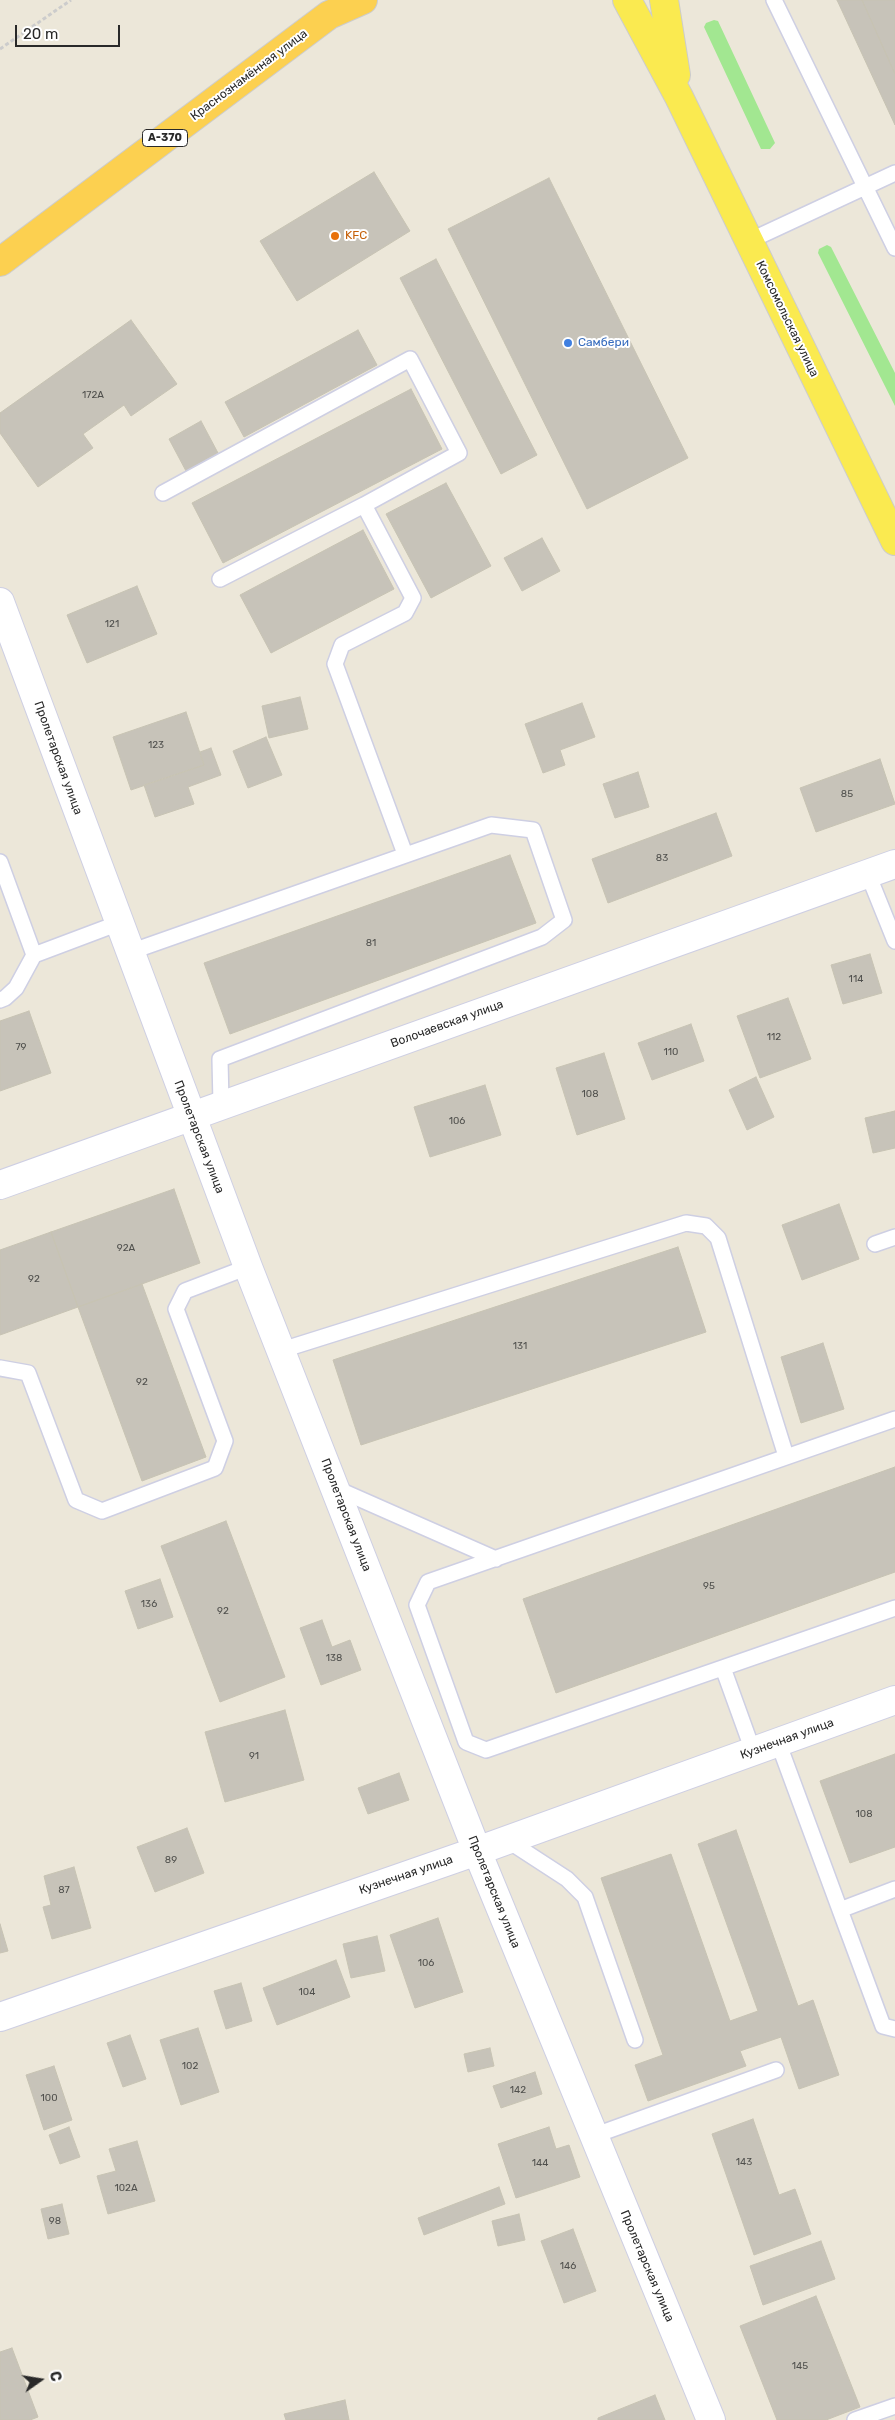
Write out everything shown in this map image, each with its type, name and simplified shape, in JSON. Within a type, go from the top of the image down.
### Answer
[{"type":"highway","name":"Краснознамённая улица","points":[[0,262],[335,8],[363,0]]},
{"type":"main road","name":"Комсомольская улица","points":[[627,0],[679,97],[895,541]]},
{"type":"main road","name":"Комсомольская улица","points":[[664,0],[679,97]]},
{"type":"street","name":"Пролетарская улица","points":[[0,602],[248,1267],[477,1851],[711,2420]]},
{"type":"street","name":"Волочаевская улица","points":[[0,1185],[190,1115],[895,864]]},
{"type":"street","name":"Кузнечная улица","points":[[0,2016],[477,1851],[895,1700]]},
{"type":"lane","points":[[774,0],[895,248]]},
{"type":"lane","points":[[749,240],[895,173]]},
{"type":"lane","points":[[163,493],[410,359],[459,453],[364,505],[220,579]]},
{"type":"lane","points":[[364,505],[413,598],[405,613],[342,644],[335,664],[404,854]]},
{"type":"lane","points":[[130,952],[491,824],[534,830],[564,920],[542,937],[220,1059],[221,1104]]},
{"type":"lane","points":[[0,862],[34,955]]},
{"type":"lane","points":[[868,874],[895,941]]},
{"type":"lane","points":[[0,1000],[16,988],[34,955],[119,923]]},
{"type":"lane","points":[[282,1350],[686,1223],[706,1226],[718,1238],[786,1456]]},
{"type":"lane","points":[[875,1244],[895,1237]]},
{"type":"lane","points":[[0,1368],[28,1373],[76,1500],[102,1511],[215,1468],[225,1441],[176,1309],[185,1291],[248,1267]]},
{"type":"lane","points":[[895,1419],[428,1582],[417,1605],[466,1742],[486,1750],[895,1608]]},
{"type":"lane","points":[[335,1488],[496,1559]]},
{"type":"lane","points":[[723,1668],[765,1746],[840,1910],[883,2026],[895,2029]]},
{"type":"lane","points":[[507,1840],[567,1879],[585,1897],[635,2040]]},
{"type":"lane","points":[[840,1910],[895,1889]]},
{"type":"lane","points":[[593,2136],[776,2070]]},
{"type":"lane","points":[[856,2420],[895,2406]]},
{"type":"path","points":[[0,49],[71,0]]},
{"type":"green space","points":[[714,20],[718,21],[775,143],[770,149],[761,149],[704,27],[706,23]]},
{"type":"green space","points":[[827,245],[831,247],[895,373],[895,406],[818,253],[819,249]]},
{"type":"building","points":[[837,0],[862,0],[895,74],[895,125]]},
{"type":"building","points":[[862,0],[895,0],[895,74]]},
{"type":"building","name":"KFC","points":[[374,172],[410,231],[297,301],[260,241]]},
{"type":"building","name":"Самбери","points":[[549,178],[688,458],[587,509],[448,229]]},
{"type":"building","points":[[436,259],[537,455],[501,474],[400,278]]},
{"type":"building","points":[[131,320],[177,384],[131,416],[124,405],[83,434],[93,448],[38,487],[0,433],[0,413]]},
{"type":"building","points":[[358,330],[377,365],[244,437],[225,402]]},
{"type":"building","points":[[411,389],[442,449],[223,563],[192,503]]},
{"type":"building","points":[[201,421],[218,453],[186,471],[169,439]]},
{"type":"building","points":[[446,483],[491,566],[431,598],[386,514]]},
{"type":"building","points":[[363,530],[394,589],[271,653],[240,595]]},
{"type":"building","points":[[542,538],[560,571],[522,591],[504,558]]},
{"type":"building","points":[[137,586],[157,634],[87,663],[67,615]]},
{"type":"building","points":[[300,697],[308,729],[269,738],[262,706]]},
{"type":"building","points":[[582,703],[595,737],[560,750],[565,765],[543,773],[525,724]]},
{"type":"building","points":[[186,712],[204,765],[131,790],[113,737]]},
{"type":"building","points":[[266,737],[282,775],[248,788],[233,751]]},
{"type":"building","points":[[211,748],[221,775],[188,787],[194,804],[155,817],[144,785],[204,765],[200,752]]},
{"type":"building","points":[[880,759],[895,804],[816,832],[800,788]]},
{"type":"building","points":[[638,772],[649,807],[615,818],[603,784]]},
{"type":"building","points":[[716,813],[732,856],[608,903],[592,859]]},
{"type":"building","points":[[510,855],[536,923],[230,1034],[204,963]]},
{"type":"building","points":[[870,954],[882,993],[843,1004],[831,965]]},
{"type":"building","points":[[788,998],[811,1059],[760,1078],[737,1016]]},
{"type":"building","points":[[29,1011],[51,1073],[0,1091],[0,1021]]},
{"type":"building","points":[[691,1024],[704,1061],[652,1080],[638,1043]]},
{"type":"building","points":[[604,1053],[625,1119],[577,1135],[556,1068]]},
{"type":"building","points":[[756,1077],[774,1117],[747,1130],[729,1090]]},
{"type":"building","points":[[485,1085],[501,1135],[430,1157],[414,1107]]},
{"type":"building","points":[[895,1111],[895,1148],[873,1153],[865,1118]]},
{"type":"building","points":[[174,1189],[200,1263],[78,1307],[51,1232]]},
{"type":"building","points":[[839,1204],[859,1259],[802,1280],[782,1225]]},
{"type":"building","points":[[51,1232],[78,1307],[0,1335],[0,1250]]},
{"type":"building","points":[[678,1247],[706,1332],[361,1445],[333,1360]]},
{"type":"building","points":[[142,1284],[206,1457],[142,1481],[78,1307]]},
{"type":"building","points":[[823,1343],[844,1409],[801,1423],[781,1357]]},
{"type":"building","points":[[895,1467],[895,1572],[556,1693],[523,1599]]},
{"type":"building","points":[[226,1521],[285,1677],[220,1702],[161,1546]]},
{"type":"building","points":[[160,1579],[173,1617],[138,1629],[125,1591]]},
{"type":"building","points":[[322,1620],[332,1647],[350,1640],[361,1670],[321,1685],[300,1628]]},
{"type":"building","points":[[285,1710],[304,1780],[225,1802],[205,1732]]},
{"type":"building","points":[[895,1754],[895,1847],[850,1863],[820,1781]]},
{"type":"building","points":[[399,1773],[409,1800],[368,1814],[358,1788]]},
{"type":"building","points":[[187,1828],[204,1873],[155,1892],[137,1847]]},
{"type":"building","points":[[736,1830],[798,2006],[813,2000],[839,2075],[799,2089],[781,2037],[740,2051],[746,2066],[648,2101],[635,2065],[663,2055],[601,1878],[671,1854],[730,2021],[758,2011],[698,1844]]},
{"type":"building","points":[[74,1867],[91,1928],[52,1939],[43,1907],[51,1905],[44,1876]]},
{"type":"building","points":[[438,1918],[463,1992],[415,2008],[390,1935]]},
{"type":"building","points":[[0,1924],[8,1951],[0,1953]]},
{"type":"building","points":[[377,1936],[385,1971],[351,1978],[343,1944]]},
{"type":"building","points":[[336,1960],[350,1997],[277,2025],[263,1988]]},
{"type":"building","points":[[241,1983],[252,2021],[226,2029],[214,1991]]},
{"type":"building","points":[[198,2028],[219,2092],[181,2105],[160,2040]]},
{"type":"building","points":[[130,2035],[146,2079],[123,2087],[107,2043]]},
{"type":"building","points":[[490,2048],[494,2066],[468,2072],[464,2054]]},
{"type":"building","points":[[54,2066],[72,2120],[44,2130],[26,2075]]},
{"type":"building","points":[[535,2072],[542,2094],[501,2108],[493,2086]]},
{"type":"building","points":[[753,2119],[779,2195],[795,2189],[811,2234],[754,2255],[712,2134]]},
{"type":"building","points":[[69,2127],[80,2157],[60,2164],[49,2135]]},
{"type":"building","points":[[549,2127],[556,2149],[569,2145],[580,2177],[516,2198],[498,2144]]},
{"type":"building","points":[[137,2141],[155,2201],[108,2214],[97,2176],[116,2171],[109,2149]]},
{"type":"building","points":[[499,2187],[505,2204],[424,2235],[418,2218]]},
{"type":"building","points":[[62,2204],[69,2234],[48,2239],[41,2209]]},
{"type":"building","points":[[519,2214],[525,2240],[498,2246],[492,2221]]},
{"type":"building","points":[[573,2229],[596,2291],[564,2303],[541,2241]]},
{"type":"building","points":[[821,2241],[835,2279],[763,2305],[750,2266]]},
{"type":"building","points":[[816,2296],[860,2407],[826,2420],[777,2420],[740,2326]]},
{"type":"building","points":[[12,2348],[38,2417],[30,2420],[0,2420],[0,2352]]},
{"type":"building","points":[[655,2395],[665,2420],[598,2420],[598,2418]]},
{"type":"building","points":[[345,2400],[349,2420],[286,2420],[284,2414]]},
{"type":"place","name":"KFC","points":[[335,236]]},
{"type":"place","name":"Самбери","points":[[568,343]]}]
